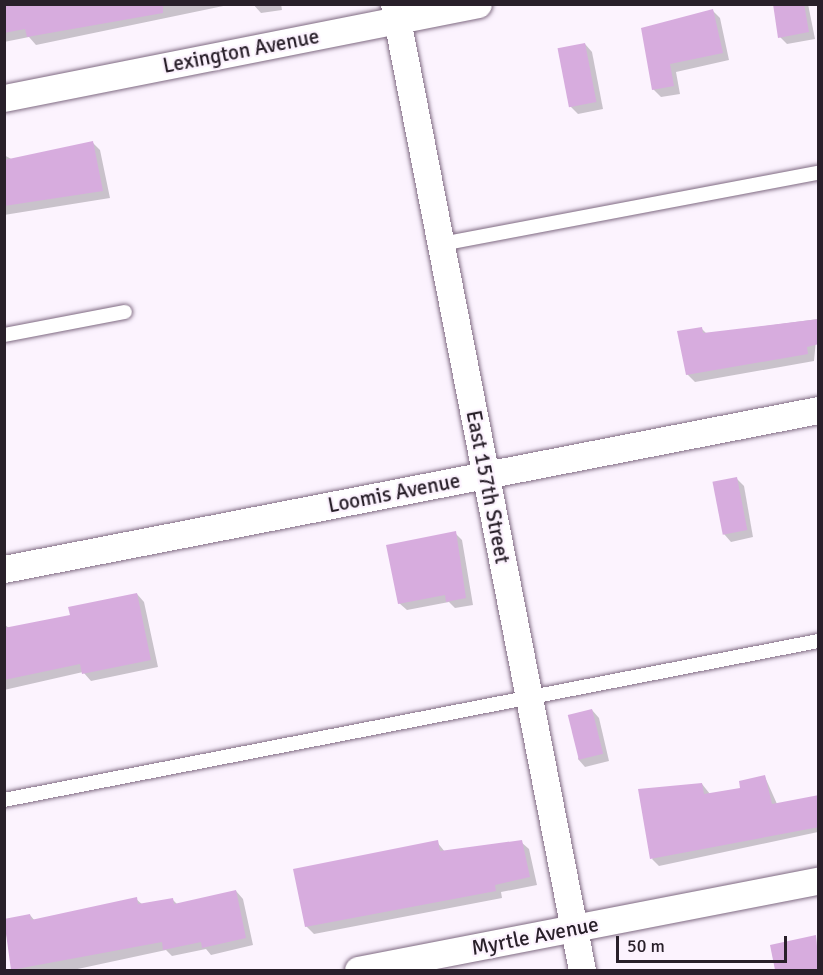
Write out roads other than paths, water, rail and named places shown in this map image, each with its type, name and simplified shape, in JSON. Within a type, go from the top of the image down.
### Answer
[{"type":"street","name":"Lexington Avenue","points":[[4,98],[395,12],[477,4]]},
{"type":"street","name":"East 157th Street","points":[[395,12],[582,970]]},
{"type":"street","name":"Loomis Avenue","points":[[4,569],[819,410]]},
{"type":"street","name":"Myrtle Avenue","points":[[358,970],[819,881]]},
{"type":"lane","points":[[441,244],[819,173]]},
{"type":"lane","points":[[4,335],[125,312]]},
{"type":"lane","points":[[4,800],[819,641]]}]
